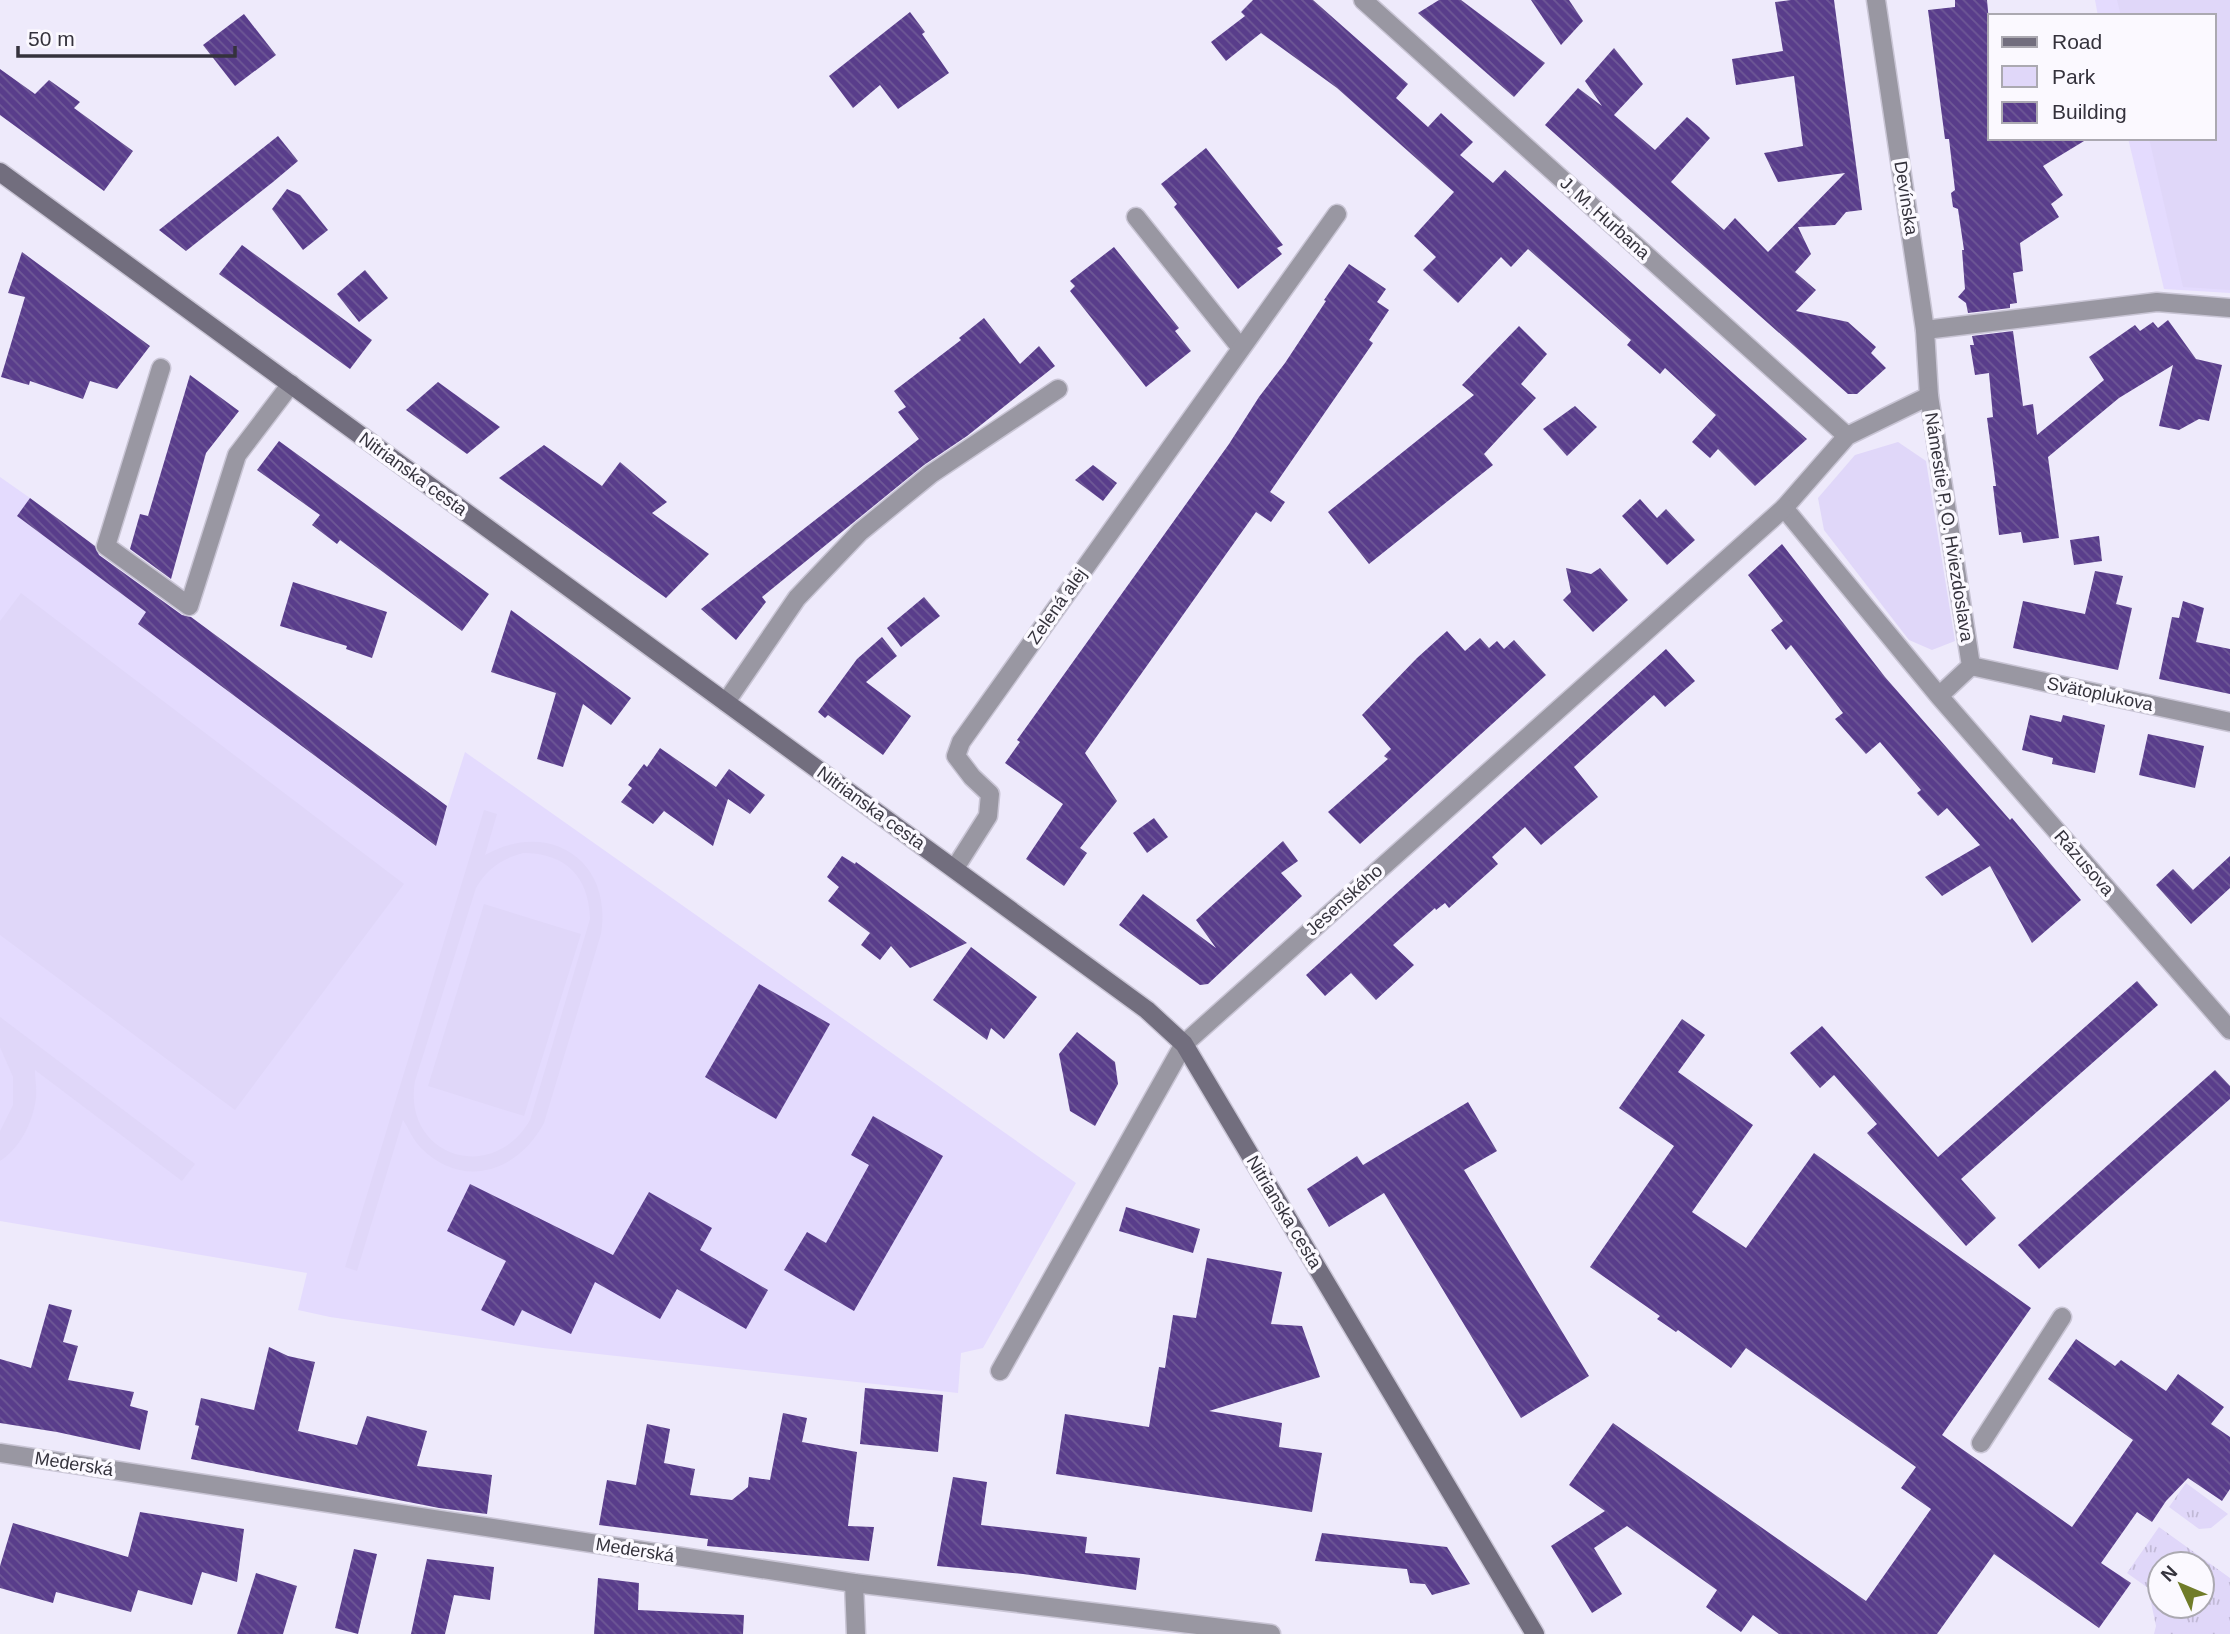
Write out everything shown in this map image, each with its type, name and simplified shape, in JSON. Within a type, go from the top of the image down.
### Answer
[{"type":"main road","name":"Nitrianska cesta","points":[[0,172],[1147,1010],[1184,1044],[1535,1634]]},
{"type":"street","name":"J. M. Hurbana","points":[[1363,0],[1847,436]]},
{"type":"street","name":"Devínska","points":[[1876,0],[1925,330],[1929,396]]},
{"type":"street","name":"Zelená alej","points":[[954,868],[988,816],[990,794],[956,756],[961,742],[1337,214]]},
{"type":"street","points":[[1136,218],[1240,347]]},
{"type":"street","points":[[1925,330],[2157,302],[2230,308]]},
{"type":"street","points":[[162,368],[106,546],[189,606],[237,455],[291,384]]},
{"type":"street","points":[[726,702],[797,598],[860,531],[931,474],[1058,389]]},
{"type":"street","name":"Námestie P. O. Hviezdoslava","points":[[1784,508],[1847,436],[1929,396],[1971,667],[1939,696]]},
{"type":"street","points":[[1784,508],[1939,696]]},
{"type":"street","name":"Jesenského","points":[[1000,1371],[1184,1044],[1784,508]]},
{"type":"street","name":"Svätoplukova","points":[[1971,667],[2230,722]]},
{"type":"street","name":"Rázusova","points":[[1939,696],[2230,1030]]},
{"type":"street","points":[[1980,1443],[2062,1317]]},
{"type":"street","name":"Mederská","points":[[0,1453],[854,1583],[1271,1634]]},
{"type":"street","points":[[854,1583],[856,1634]]},
{"type":"shaded area","points":[[2095,0],[2230,0],[2230,293],[2164,289],[2128,140],[2216,140],[2216,14],[2098,14]]},
{"type":"shaded area","points":[[0,477],[30,498],[17,516],[146,612],[138,624],[435,846],[465,752],[1076,1183],[983,1348],[961,1353],[958,1393],[543,1348],[330,1317],[298,1310],[307,1273],[0,1221]]},
{"type":"green space","points":[[2117,0],[2230,0],[2230,290],[2183,287],[2149,140],[2216,140],[2216,14],[2120,14]]},
{"type":"green space","points":[[1898,442],[1926,461],[1955,641],[1932,650],[1909,640],[1824,530],[1818,498],[1855,455]]},
{"type":"green space","points":[[21,593],[404,884],[235,1110],[0,935],[0,621]]},
{"type":"green space","points":[[484,810],[497,814],[485,855],[509,845],[532,842],[553,845],[572,853],[586,867],[597,885],[602,908],[601,934],[544,1123],[533,1140],[505,1164],[488,1170],[472,1171],[454,1169],[437,1161],[418,1145],[403,1120],[357,1271],[345,1267]],"holes":[[[523,853],[551,857],[572,870],[585,891],[590,919],[530,1120],[514,1140],[494,1152],[473,1156],[453,1153],[436,1144],[422,1128],[415,1107],[415,1081],[476,888],[490,870],[508,858]]]},
{"type":"green space","points":[[484,904],[581,934],[524,1116],[428,1086]]},
{"type":"green space","points":[[0,1017],[195,1164],[182,1181],[35,1070],[36,1098],[29,1125],[14,1149],[0,1161],[0,1131],[13,1105],[13,1077],[0,1047]]},
{"type":"green space","points":[[2186,1483],[2228,1514],[2211,1528],[2199,1529],[2169,1507]]},
{"type":"green space","points":[[2159,1527],[2191,1550],[2146,1550],[2146,1587],[2127,1573]]},
{"type":"green space","points":[[2216,1568],[2230,1578],[2230,1634],[2154,1634],[2155,1620],[2216,1620]]},
{"type":"building","points":[[1253,0],[1313,0],[1408,84],[1396,98],[1428,127],[1441,113],[1473,142],[1460,155],[1493,183],[1505,170],[1807,439],[1755,486],[1718,449],[1710,458],[1692,442],[1716,415],[1665,368],[1660,374],[1627,345],[1631,340],[1528,249],[1511,267],[1501,257],[1458,303],[1423,270],[1436,257],[1414,236],[1454,192],[1337,88],[1261,33],[1226,61],[1211,42],[1245,16],[1241,12]]},
{"type":"building","points":[[1439,0],[1461,0],[1545,63],[1514,97],[1418,13]]},
{"type":"building","points":[[1531,0],[1569,0],[1583,21],[1561,45]]},
{"type":"building","points":[[1834,0],[1862,210],[1846,212],[1835,225],[1798,227],[1811,254],[1795,272],[1816,290],[1796,311],[1848,322],[1876,347],[1871,353],[1886,368],[1857,394],[1848,394],[1545,125],[1578,88],[1602,106],[1585,81],[1614,48],[1643,84],[1614,115],[1655,150],[1687,117],[1699,127],[1710,138],[1671,182],[1724,230],[1735,218],[1768,252],[1845,173],[1778,182],[1764,153],[1803,146],[1794,76],[1736,85],[1732,59],[1783,51],[1775,2]]},
{"type":"building","points":[[1955,0],[1987,0],[1988,140],[2086,140],[2043,166],[2063,195],[2051,204],[2059,217],[2020,243],[2023,271],[2013,273],[2017,303],[2010,304],[2010,308],[1968,313],[1966,303],[1958,297],[1965,289],[1964,250],[1958,209],[1953,207],[1951,193],[1955,190],[1949,139],[1945,139],[1928,10],[1955,7]]},
{"type":"building","points":[[910,12],[949,73],[898,109],[880,85],[853,108],[829,76]]},
{"type":"building","points":[[244,14],[276,55],[235,86],[203,45]]},
{"type":"building","points":[[0,69],[35,94],[49,80],[80,102],[74,108],[133,151],[104,191],[0,115]]},
{"type":"building","points":[[278,136],[298,161],[186,251],[159,230]]},
{"type":"building","points":[[1206,148],[1283,245],[1277,248],[1282,254],[1238,289],[1174,207],[1177,204],[1161,184]]},
{"type":"building","points":[[287,189],[300,195],[328,230],[303,250],[272,209]]},
{"type":"building","points":[[242,245],[372,340],[350,369],[219,274]]},
{"type":"building","points":[[1114,247],[1179,328],[1175,331],[1191,351],[1146,387],[1070,291],[1075,286],[1070,281]]},
{"type":"building","points":[[22,252],[150,346],[117,389],[90,381],[83,399],[30,381],[29,385],[1,377],[25,297],[8,293]]},
{"type":"building","points":[[1349,264],[1386,289],[1377,302],[1389,310],[1369,340],[1373,343],[1270,492],[1285,502],[1271,522],[1256,512],[1085,753],[1117,801],[1080,848],[1087,853],[1064,886],[1026,859],[1063,804],[1005,763],[1020,742],[1017,740],[1285,363]]},
{"type":"building","points":[[365,270],[388,298],[359,322],[337,294]]},
{"type":"building","points":[[984,318],[1020,364],[1039,346],[1055,366],[967,436],[924,465],[762,597],[766,602],[736,640],[701,609],[919,439],[898,412],[906,407],[894,391],[961,340],[959,338]]},
{"type":"building","points":[[2168,320],[2196,359],[2222,365],[2209,421],[2199,419],[2179,430],[2159,426],[2173,365],[2119,398],[2048,457],[2059,538],[2023,543],[2021,532],[1999,535],[1987,418],[1993,417],[1989,373],[1975,375],[1970,345],[1974,345],[1972,336],[2013,331],[2023,406],[2033,404],[2037,435],[2104,380],[2089,357],[2135,325],[2140,331],[2153,322],[2158,328]]},
{"type":"building","points":[[1519,326],[1547,354],[1521,384],[1536,398],[1484,454],[1493,465],[1369,564],[1328,512],[1474,395],[1462,385]]},
{"type":"building","points":[[190,375],[239,411],[206,453],[171,579],[130,549],[140,514],[148,516]]},
{"type":"building","points":[[438,382],[500,427],[467,454],[406,410]]},
{"type":"building","points":[[1575,406],[1597,427],[1567,456],[1543,429]]},
{"type":"building","points":[[279,441],[489,594],[462,631],[340,540],[337,544],[312,525],[320,515],[257,470]]},
{"type":"building","points":[[544,445],[602,486],[620,462],[667,502],[652,513],[709,554],[666,598],[499,478]]},
{"type":"building","points":[[1093,465],[1117,483],[1103,501],[1075,480]]},
{"type":"building","points":[[30,498],[95,546],[99,555],[182,615],[191,617],[447,806],[436,846],[138,624],[146,612],[17,516]]},
{"type":"building","points":[[1640,499],[1657,518],[1666,509],[1695,540],[1667,565],[1622,516]]},
{"type":"building","points":[[2099,536],[2102,561],[2074,565],[2070,540]]},
{"type":"building","points":[[1782,544],[1885,677],[2010,820],[2012,818],[2081,900],[2032,943],[1990,866],[1942,896],[1925,877],[1980,845],[1947,808],[1938,816],[1917,793],[1921,790],[1880,742],[1866,754],[1835,719],[1843,713],[1791,645],[1786,650],[1771,630],[1783,621],[1748,575]]},
{"type":"building","points":[[1566,568],[1591,574],[1600,568],[1628,600],[1593,632],[1563,600],[1571,592]]},
{"type":"building","points":[[2095,571],[2123,576],[2116,604],[2132,608],[2118,670],[2013,648],[2023,601],[2085,614]]},
{"type":"building","points":[[293,582],[387,612],[372,658],[346,649],[347,646],[280,626]]},
{"type":"building","points":[[924,597],[940,616],[901,647],[887,628]]},
{"type":"building","points":[[2183,601],[2204,608],[2196,642],[2230,649],[2230,694],[2159,679],[2172,617],[2179,618]]},
{"type":"building","points":[[511,610],[631,698],[611,725],[583,704],[563,767],[537,759],[556,693],[491,672]]},
{"type":"building","points":[[1447,631],[1465,651],[1480,638],[1489,648],[1497,641],[1504,649],[1514,640],[1546,675],[1360,844],[1328,812],[1388,759],[1384,756],[1391,749],[1362,715]]},
{"type":"building","points":[[882,637],[897,656],[866,682],[911,716],[883,755],[828,715],[825,718],[818,712],[857,659]]},
{"type":"building","points":[[1666,649],[1695,681],[1665,707],[1654,695],[1574,767],[1598,797],[1541,845],[1525,827],[1492,857],[1498,864],[1449,908],[1445,903],[1436,910],[1435,908],[1393,945],[1414,965],[1376,1000],[1351,973],[1325,996],[1306,975]]},
{"type":"building","points":[[2030,715],[2061,722],[2063,715],[2105,725],[2095,773],[2052,764],[2053,758],[2022,750]]},
{"type":"building","points":[[2148,734],[2204,746],[2195,788],[2139,775]]},
{"type":"building","points":[[660,748],[716,787],[729,769],[765,795],[750,814],[728,799],[713,846],[664,811],[653,824],[621,802],[632,788],[628,785],[644,764],[647,767]]},
{"type":"building","points":[[1154,818],[1168,837],[1147,853],[1133,833]]},
{"type":"building","points":[[1283,841],[1298,861],[1281,873],[1302,896],[1208,984],[1200,985],[1119,925],[1143,894],[1216,948],[1196,920]]},
{"type":"building","points":[[842,856],[855,864],[856,862],[967,943],[910,968],[891,946],[880,960],[861,945],[870,933],[828,901],[839,887],[827,877]]},
{"type":"building","points":[[2230,856],[2230,888],[2191,924],[2156,885],[2173,869],[2193,890]]},
{"type":"building","points":[[971,947],[1037,997],[1004,1039],[991,1028],[987,1040],[933,1000]]},
{"type":"building","points":[[2137,981],[2158,1005],[1961,1179],[1996,1218],[1966,1246],[1867,1133],[1877,1124],[1834,1075],[1820,1088],[1790,1053],[1822,1026],[1938,1157]]},
{"type":"building","points":[[759,984],[830,1024],[776,1119],[705,1077]]},
{"type":"building","points":[[1682,1019],[1705,1035],[1678,1072],[1753,1125],[1692,1212],[1746,1248],[1814,1153],[2031,1308],[1942,1435],[2072,1527],[2133,1440],[2048,1379],[2076,1339],[2115,1366],[2121,1360],[2166,1391],[2178,1374],[2224,1407],[2211,1424],[2230,1437],[2230,1489],[2222,1501],[2188,1478],[2166,1501],[2152,1522],[2137,1512],[2101,1563],[2131,1583],[2099,1628],[1994,1554],[1937,1634],[1779,1634],[1753,1615],[1741,1632],[1706,1607],[1717,1590],[1627,1526],[1594,1548],[1622,1594],[1592,1613],[1551,1546],[1605,1511],[1569,1485],[1613,1423],[1866,1601],[1931,1509],[1901,1488],[1916,1467],[1746,1348],[1731,1368],[1678,1330],[1676,1332],[1657,1319],[1660,1316],[1590,1267],[1674,1146],[1619,1108]]},
{"type":"building","points":[[1077,1032],[1115,1062],[1118,1084],[1095,1126],[1070,1111],[1059,1054]]},
{"type":"building","points":[[2215,1070],[2230,1086],[2230,1099],[2039,1269],[2018,1245]]},
{"type":"building","points":[[1468,1102],[1497,1151],[1464,1170],[1589,1376],[1521,1418],[1384,1193],[1329,1227],[1307,1189],[1357,1156],[1363,1165]]},
{"type":"building","points":[[873,1116],[943,1156],[854,1311],[784,1270],[807,1232],[826,1243],[869,1165],[851,1155]]},
{"type":"building","points":[[470,1184],[613,1255],[649,1192],[712,1228],[700,1250],[768,1290],[746,1329],[677,1289],[660,1319],[595,1282],[571,1334],[522,1310],[514,1326],[481,1310],[506,1261],[447,1231]]},
{"type":"building","points":[[1126,1207],[1200,1229],[1193,1253],[1119,1231]]},
{"type":"building","points":[[1207,1258],[1282,1272],[1271,1324],[1302,1326],[1320,1377],[1209,1411],[1282,1423],[1279,1447],[1322,1453],[1312,1512],[1056,1474],[1065,1414],[1149,1427],[1159,1367],[1165,1368],[1173,1315],[1196,1318]]},
{"type":"building","points":[[49,1304],[72,1310],[63,1342],[78,1346],[68,1380],[134,1392],[130,1406],[148,1411],[140,1450],[0,1423],[0,1359],[31,1368]]},
{"type":"building","points":[[269,1347],[288,1356],[315,1362],[298,1431],[357,1445],[367,1416],[427,1431],[417,1466],[492,1475],[487,1514],[439,1508],[191,1459],[199,1426],[195,1425],[201,1398],[254,1410]]},
{"type":"building","points":[[865,1388],[943,1395],[938,1452],[860,1444]]},
{"type":"building","points":[[783,1413],[807,1418],[802,1442],[857,1452],[848,1526],[874,1527],[869,1561],[707,1546],[708,1539],[599,1525],[607,1480],[636,1485],[647,1424],[670,1429],[664,1463],[695,1469],[690,1495],[732,1500],[748,1487],[749,1477],[770,1480]]},
{"type":"building","points":[[953,1477],[987,1482],[981,1525],[1087,1537],[1085,1553],[1140,1558],[1136,1590],[1023,1574],[937,1566]]},
{"type":"building","points":[[140,1512],[244,1529],[237,1582],[202,1572],[192,1605],[138,1590],[131,1612],[56,1592],[53,1603],[0,1588],[0,1566],[13,1523],[128,1557]]},
{"type":"building","points":[[1322,1533],[1447,1547],[1470,1584],[1432,1595],[1425,1584],[1410,1583],[1407,1569],[1315,1561]]},
{"type":"building","points":[[354,1549],[377,1554],[358,1634],[335,1628]]},
{"type":"building","points":[[427,1559],[494,1567],[490,1600],[454,1595],[445,1634],[411,1634]]},
{"type":"building","points":[[256,1573],[297,1586],[283,1634],[237,1634]]},
{"type":"building","points":[[598,1578],[639,1583],[638,1610],[744,1615],[743,1634],[594,1634]]}]
